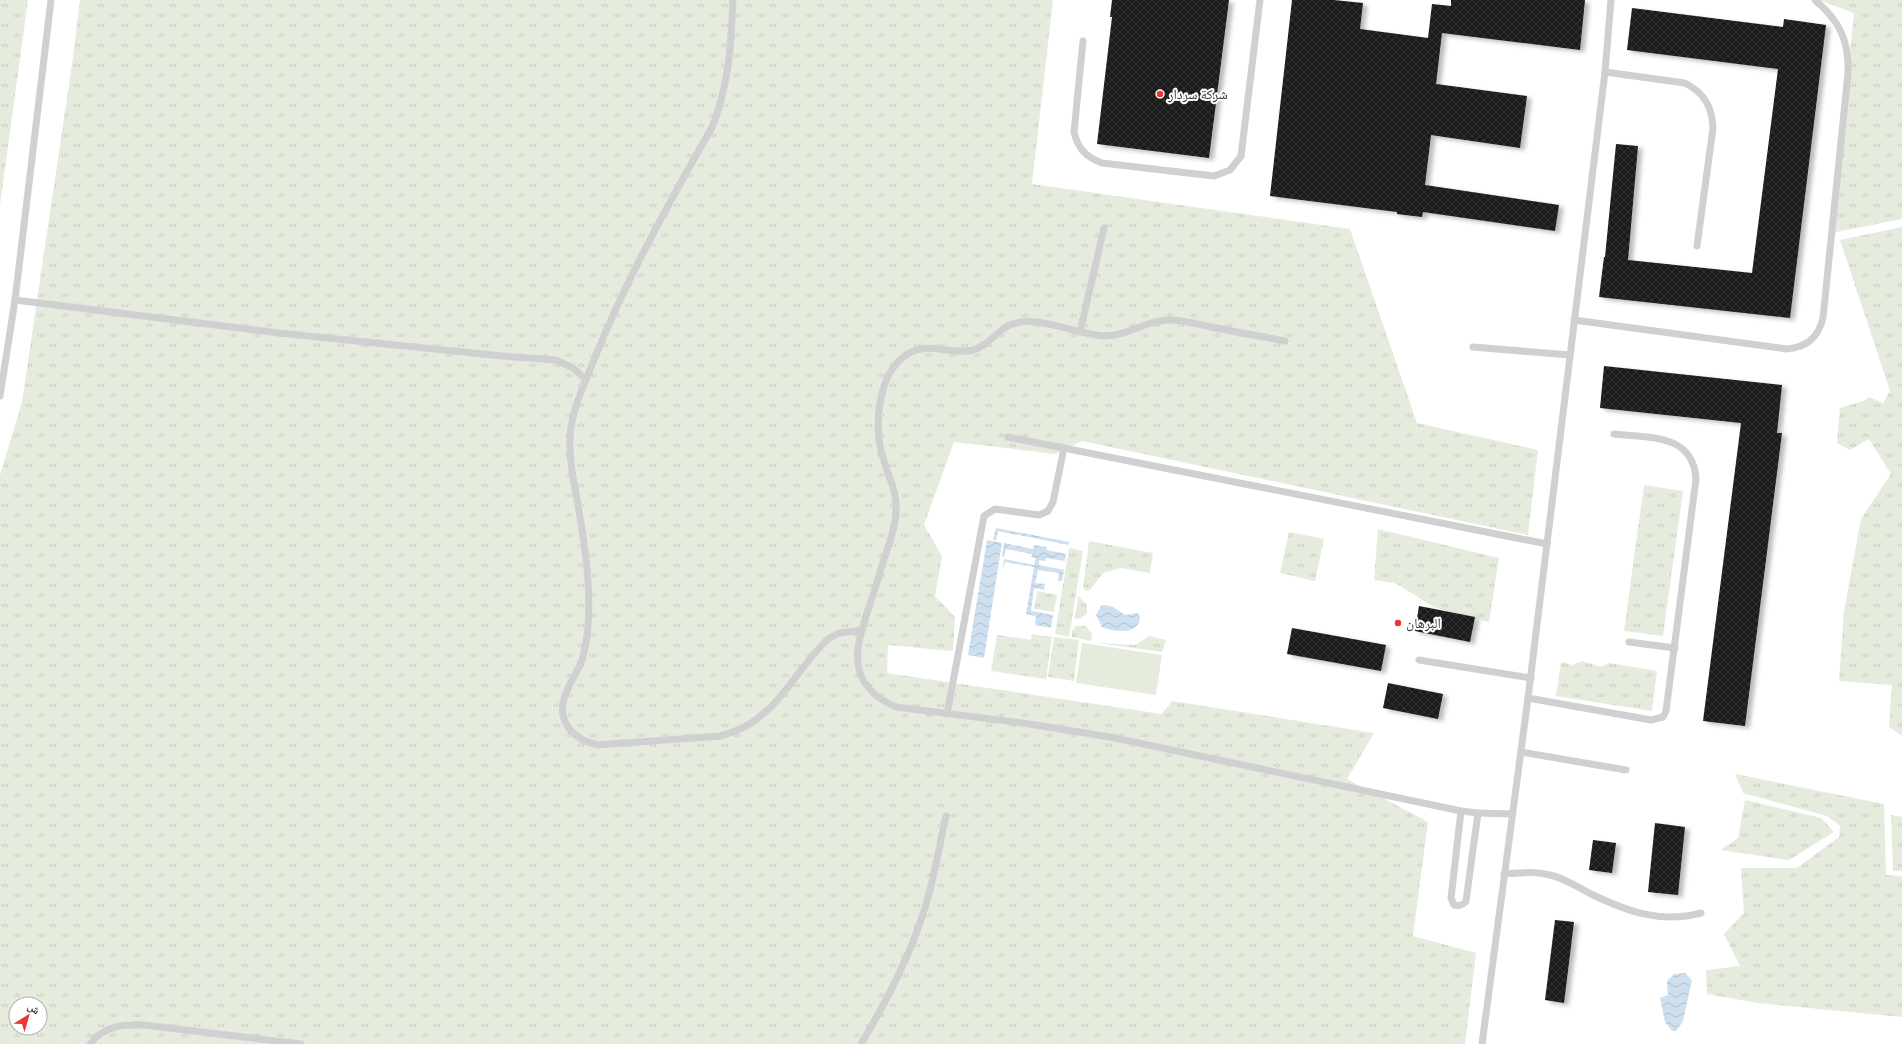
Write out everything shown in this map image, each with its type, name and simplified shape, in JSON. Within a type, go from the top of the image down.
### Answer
[{"type":"lane","points":[[0,396],[15,300],[51,0]]},
{"type":"lane","points":[[733,0],[728,73],[719,108],[712,127],[625,287],[574,410],[570,442],[570,462],[588,567],[590,590],[587,636],[582,659],[563,702],[563,715],[567,727],[575,736],[586,743],[598,745],[703,739],[720,736],[736,731],[752,723],[765,712],[828,639],[839,633],[862,630]]},
{"type":"lane","points":[[1083,41],[1074,132],[1077,143],[1083,152],[1092,159],[1102,163],[1214,176],[1230,170],[1241,156],[1260,0]]},
{"type":"lane","points":[[1482,1044],[1531,678],[1605,72],[1611,0]]},
{"type":"lane","points":[[1574,320],[1787,349],[1798,348],[1807,344],[1815,337],[1820,328],[1822,318],[1849,56],[1845,39],[1837,23],[1827,10],[1815,0]]},
{"type":"lane","points":[[1605,72],[1685,83],[1695,88],[1703,96],[1709,106],[1713,128],[1697,246]]},
{"type":"lane","points":[[1080,332],[1104,228]]},
{"type":"lane","points":[[15,300],[279,333],[502,356],[556,360],[573,368],[586,380]]},
{"type":"lane","points":[[1285,341],[1169,320],[1158,321],[1117,335],[1105,336],[1031,322],[1016,322],[1008,325],[989,342],[973,350],[964,351],[936,347],[919,349],[902,357],[890,371],[881,402],[878,429],[883,458],[895,489],[896,519],[862,630],[857,652],[858,664],[864,681],[875,695],[896,707],[1029,724],[1110,737],[1461,810],[1478,813],[1512,814]]},
{"type":"lane","points":[[1473,347],[1570,355]]},
{"type":"lane","points":[[1528,698],[1651,720],[1659,719],[1666,711],[1696,479],[1695,468],[1692,458],[1685,450],[1676,444],[1666,440],[1614,434]]},
{"type":"lane","points":[[1008,437],[1547,544]]},
{"type":"lane","points":[[948,714],[982,520],[987,512],[995,508],[1039,515],[1048,511],[1053,502],[1064,448]]},
{"type":"lane","points":[[1629,642],[1675,648]]},
{"type":"lane","points":[[1419,660],[1531,678]]},
{"type":"lane","points":[[1521,752],[1626,770]]},
{"type":"lane","points":[[1461,810],[1451,898],[1454,904],[1458,906],[1464,904],[1466,901],[1478,813]]},
{"type":"lane","points":[[861,1044],[890,993],[910,950],[930,888],[946,816]]},
{"type":"lane","points":[[1504,874],[1530,872],[1550,875],[1564,880],[1620,907],[1652,916],[1677,918],[1701,913]]},
{"type":"lane","points":[[90,1044],[108,1030],[125,1024],[301,1044]]},
{"type":"green space","points":[[0,0],[28,0],[0,205]]},
{"type":"green space","points":[[80,0],[1053,0],[1032,184],[1350,229],[1417,423],[1538,450],[1528,535],[1082,441],[1055,454],[954,442],[924,525],[942,556],[935,596],[955,617],[953,651],[888,645],[887,673],[1162,714],[1172,701],[1374,733],[1347,779],[1428,822],[1413,936],[1476,953],[1465,1044],[0,1044],[0,475],[22,402],[73,57]]},
{"type":"green space","points":[[1819,0],[1902,0],[1902,219],[1831,233],[1854,13]]},
{"type":"green space","points":[[1902,227],[1902,736],[1889,727],[1892,685],[1839,681],[1844,611],[1861,519],[1891,474],[1869,439],[1850,450],[1837,443],[1840,408],[1863,401],[1870,397],[1883,403],[1890,391],[1840,240]]},
{"type":"green space","points":[[1644,485],[1683,491],[1663,636],[1624,631]]},
{"type":"green space","points":[[1378,529],[1499,558],[1489,622],[1434,607],[1395,583],[1374,580]]},
{"type":"green space","points":[[1289,532],[1324,539],[1315,581],[1280,573]]},
{"type":"green space","points":[[1089,541],[1153,553],[1150,573],[1121,568],[1103,573],[1091,589],[1087,591],[1083,588]]},
{"type":"green space","points":[[1069,548],[1083,551],[1069,637],[1055,634]]},
{"type":"green space","points":[[1037,591],[1057,595],[1054,612],[1034,609]]},
{"type":"green space","points":[[1078,596],[1087,605],[1087,613],[1081,618],[1075,619]]},
{"type":"green space","points":[[1076,626],[1086,626],[1092,634],[1091,641],[1072,637],[1072,631]]},
{"type":"green space","points":[[1032,634],[1052,637],[1046,679],[991,671],[997,635],[1031,640]]},
{"type":"green space","points":[[1149,636],[1166,640],[1162,652],[1098,643],[1135,645]]},
{"type":"green space","points":[[1054,637],[1079,640],[1074,681],[1048,677]]},
{"type":"green space","points":[[1082,643],[1162,655],[1156,695],[1076,683]]},
{"type":"green space","points":[[1582,661],[1601,667],[1609,663],[1657,671],[1652,711],[1556,696],[1561,662],[1573,665]]},
{"type":"green space","points":[[1735,774],[1884,804],[1886,875],[1902,876],[1902,1017],[1758,1003],[1707,994],[1706,970],[1740,966],[1724,934],[1744,913],[1741,868],[1797,868],[1839,837],[1840,826],[1827,816],[1743,793]]},
{"type":"green space","points":[[1745,800],[1821,818],[1834,832],[1789,860],[1720,850],[1738,838]]},
{"type":"green space","points":[[1891,815],[1902,817],[1902,871],[1893,871]]},
{"type":"water","points":[[996,528],[1069,542],[1069,545],[998,531],[996,540],[993,540]]},
{"type":"water","points":[[987,540],[1002,543],[984,658],[968,655]]},
{"type":"water","points":[[1004,543],[1033,549],[1034,545],[1047,547],[1047,550],[1066,554],[1065,561],[1046,558],[1045,561],[1039,560],[1039,565],[1064,570],[1062,581],[1058,581],[1059,573],[1038,570],[1035,583],[1045,584],[1044,590],[1034,588],[1031,611],[1053,615],[1051,628],[1035,625],[1036,616],[1026,614],[1034,567],[1005,562],[1002,571],[1004,559],[1034,565],[1036,558],[1031,557],[1032,554],[1006,549],[1004,557],[1002,556]]},
{"type":"water","points":[[1106,605],[1113,607],[1125,615],[1137,613],[1140,616],[1136,627],[1131,630],[1119,631],[1102,627],[1096,615],[1101,606]]},
{"type":"water","points":[[1685,973],[1692,980],[1683,1021],[1676,1031],[1672,1031],[1665,1022],[1660,998],[1668,995],[1667,981],[1674,974]]},
{"type":"building","name":"شركة سردار","points":[[1112,0],[1229,0],[1209,158],[1097,144],[1112,17],[1110,17]]},
{"type":"building","points":[[1292,0],[1334,0],[1363,3],[1360,29],[1428,38],[1432,4],[1451,6],[1451,0],[1585,0],[1580,50],[1442,33],[1436,84],[1527,96],[1520,148],[1431,135],[1425,185],[1559,205],[1555,231],[1423,212],[1422,217],[1397,214],[1397,212],[1270,196]]},
{"type":"building","points":[[1632,8],[1783,27],[1784,19],[1826,25],[1790,318],[1599,297],[1605,257],[1616,144],[1638,146],[1628,260],[1752,273],[1778,69],[1627,50]]},
{"type":"building","points":[[1604,366],[1782,385],[1777,433],[1782,433],[1745,726],[1703,721],[1741,423],[1600,408]]},
{"type":"building","points":[[1419,606],[1475,617],[1470,642],[1415,631]]},
{"type":"building","points":[[1292,628],[1386,645],[1381,671],[1287,654]]},
{"type":"building","points":[[1388,683],[1443,694],[1438,719],[1383,708]]},
{"type":"building","points":[[1655,823],[1685,827],[1678,895],[1648,892]]},
{"type":"building","points":[[1593,840],[1616,843],[1612,873],[1589,870]]},
{"type":"building","points":[[1555,920],[1574,922],[1564,1003],[1545,1000]]},
{"type":"place","name":"شركة سردار","points":[[1160,94]]},
{"type":"place","name":"البرهان","points":[[1398,623]]}]
